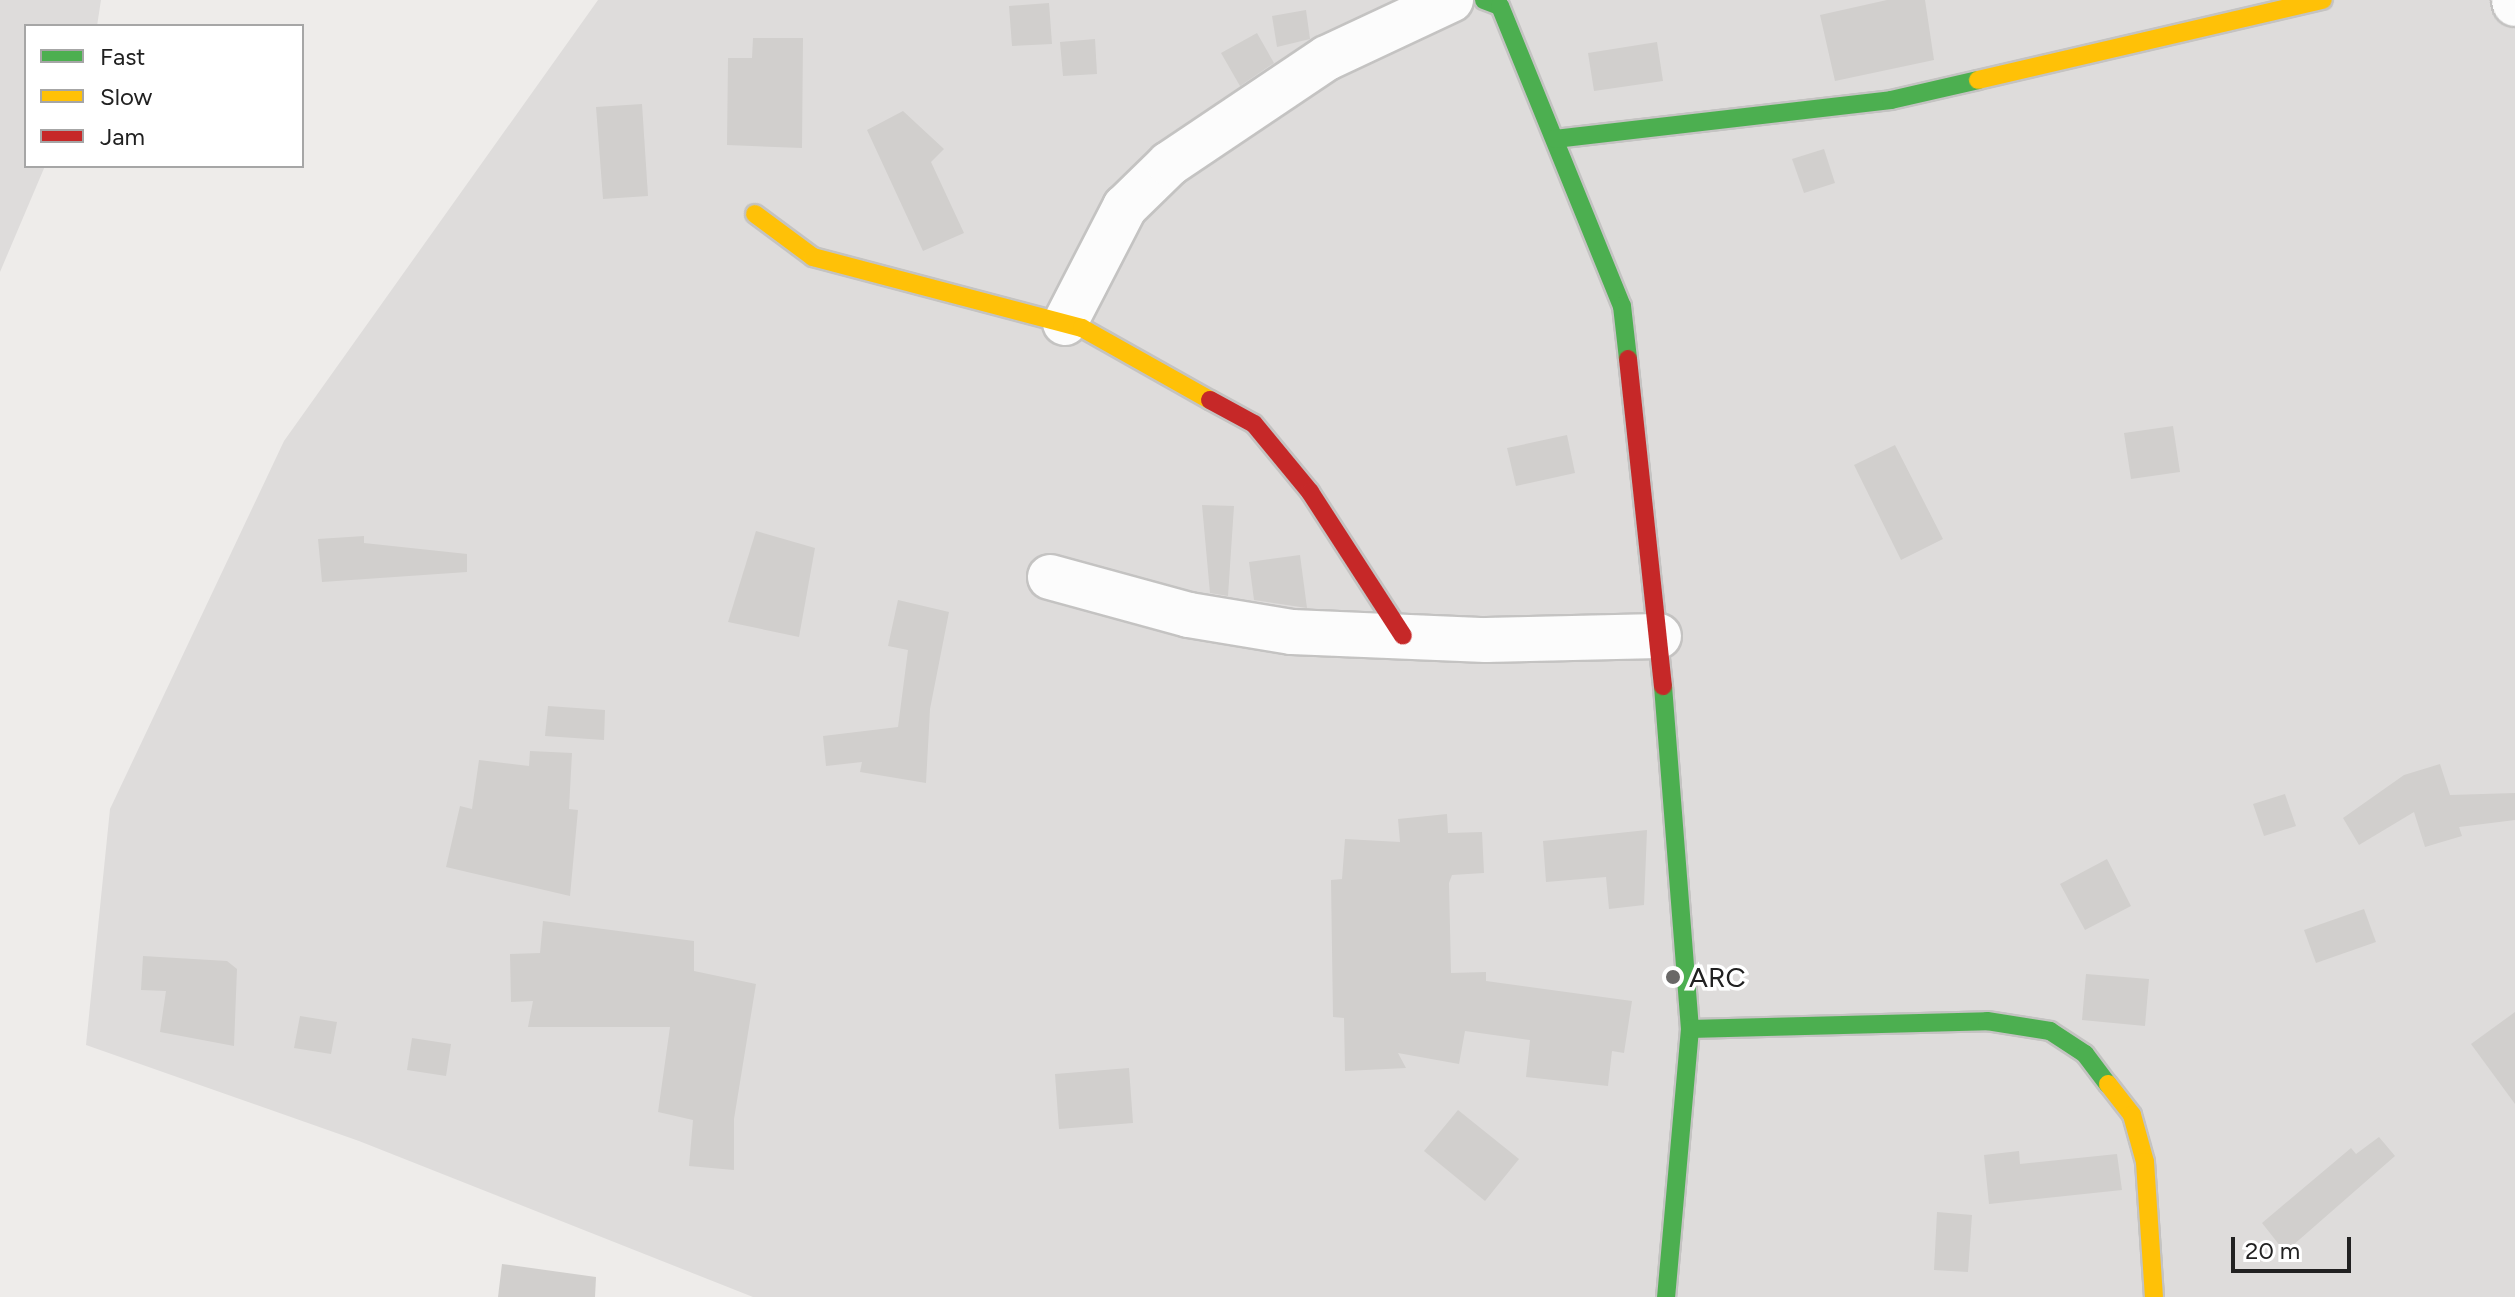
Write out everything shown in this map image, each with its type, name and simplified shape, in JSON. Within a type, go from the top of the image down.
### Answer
[{"type":"street","points":[[1065,323],[1125,207],[1169,164],[1327,58],[1451,0]]},
{"type":"street","points":[[1484,0],[1500,6],[1622,306],[1659,636],[1690,1029],[1666,1297]]},
{"type":"street","points":[[1555,139],[1891,100],[2323,0]]},
{"type":"street","points":[[755,214],[813,257],[1065,323],[1194,386],[1254,424],[1310,492],[1403,636]]},
{"type":"street","points":[[1050,577],[1233,624],[1403,636],[1659,636]]},
{"type":"street","points":[[1690,1029],[1840,1020],[1987,1021],[2050,1031],[2085,1054],[2132,1115],[2145,1162],[2154,1297]]},
{"type":"shaded area","points":[[0,0],[101,0],[97,24],[24,24],[24,168],[44,168],[0,272]]},
{"type":"shaded area","points":[[598,0],[2515,0],[2515,1297],[753,1297],[359,1141],[86,1045],[110,809],[284,441]]},
{"type":"building","points":[[1887,0],[1925,0],[1934,60],[1835,81],[1820,15]]},
{"type":"building","points":[[1049,3],[1052,44],[1012,46],[1009,6]]},
{"type":"building","points":[[1306,10],[1310,39],[1277,47],[1272,16]]},
{"type":"building","points":[[1257,33],[1274,63],[1240,86],[1221,53]]},
{"type":"building","points":[[753,38],[803,38],[802,148],[727,145],[728,58],[752,58]]},
{"type":"building","points":[[1095,39],[1097,74],[1063,76],[1060,42]]},
{"type":"building","points":[[1657,42],[1663,81],[1594,91],[1588,53]]},
{"type":"building","points":[[642,104],[648,196],[603,199],[596,107]]},
{"type":"building","points":[[903,111],[944,149],[931,162],[964,233],[923,251],[867,130]]},
{"type":"building","points":[[1824,149],[1835,183],[1804,193],[1792,159]]},
{"type":"building","points":[[2173,426],[2180,472],[2131,479],[2124,433]]},
{"type":"building","points":[[1567,435],[1575,473],[1516,486],[1507,448]]},
{"type":"building","points":[[1895,445],[1943,539],[1901,560],[1854,465]]},
{"type":"building","points":[[1202,505],[1234,506],[1228,596],[1210,593]]},
{"type":"building","points":[[756,531],[815,548],[799,637],[728,622]]},
{"type":"building","points":[[364,536],[364,543],[467,554],[467,572],[322,582],[318,539]]},
{"type":"building","points":[[1300,555],[1307,608],[1254,600],[1249,562]]},
{"type":"building","points":[[898,600],[949,612],[930,709],[926,783],[860,772],[862,762],[826,766],[823,736],[898,727],[908,650],[888,646]]},
{"type":"building","points":[[548,706],[605,710],[604,740],[545,736]]},
{"type":"building","points":[[530,751],[572,753],[569,809],[578,810],[570,896],[446,867],[460,806],[472,809],[479,760],[529,766]]},
{"type":"building","points":[[2440,764],[2450,795],[2515,793],[2515,820],[2459,827],[2462,836],[2425,847],[2414,812],[2359,845],[2343,818],[2404,775]]},
{"type":"building","points":[[2285,794],[2296,826],[2264,836],[2253,804]]},
{"type":"building","points":[[1447,814],[1448,833],[1482,832],[1484,873],[1452,875],[1449,883],[1451,973],[1486,972],[1486,981],[1632,1001],[1624,1053],[1612,1051],[1608,1086],[1526,1077],[1530,1040],[1465,1031],[1459,1064],[1398,1053],[1406,1068],[1345,1071],[1344,1018],[1333,1017],[1331,880],[1342,879],[1345,839],[1400,842],[1398,819]]},
{"type":"building","points":[[1647,830],[1644,905],[1609,909],[1606,877],[1546,882],[1543,841]]},
{"type":"building","points":[[2107,859],[2131,906],[2085,930],[2060,884]]},
{"type":"building","points":[[2364,909],[2376,942],[2316,963],[2304,930]]},
{"type":"building","points":[[543,921],[694,941],[694,971],[756,984],[734,1119],[734,1170],[689,1166],[693,1120],[658,1112],[670,1027],[528,1027],[533,1001],[511,1002],[510,954],[540,953]]},
{"type":"building","points":[[143,956],[227,961],[237,969],[234,1046],[160,1032],[166,991],[141,990]]},
{"type":"building","points":[[2086,974],[2149,979],[2145,1026],[2082,1020]]},
{"type":"building","points":[[2515,1012],[2515,1104],[2471,1044]]},
{"type":"building","points":[[300,1016],[337,1022],[331,1054],[294,1048]]},
{"type":"building","points":[[412,1038],[451,1044],[446,1076],[407,1070]]},
{"type":"building","points":[[1129,1068],[1133,1123],[1059,1129],[1055,1074]]},
{"type":"building","points":[[1458,1110],[1519,1159],[1485,1201],[1424,1151]]},
{"type":"building","points":[[2379,1137],[2395,1156],[2285,1252],[2262,1223],[2351,1148],[2356,1154]]},
{"type":"building","points":[[2019,1151],[2020,1164],[2117,1154],[2122,1190],[1989,1204],[1984,1155]]},
{"type":"building","points":[[1937,1212],[1972,1215],[1968,1272],[1934,1270]]},
{"type":"building","points":[[502,1264],[596,1277],[595,1297],[498,1297]]},
{"type":"traffic: fast","points":[[1484,0],[1500,6],[1622,306],[1628,359]]},
{"type":"traffic: fast","points":[[1555,139],[1891,100],[1978,80]]},
{"type":"traffic: fast","points":[[1663,686],[1690,1029],[1666,1297]]},
{"type":"traffic: fast","points":[[1690,1029],[1987,1021],[2050,1031],[2085,1054],[2108,1084]]},
{"type":"traffic: slow","points":[[1978,80],[2323,0]]},
{"type":"traffic: slow","points":[[755,214],[813,257],[1082,328],[1210,400]]},
{"type":"traffic: slow","points":[[2108,1084],[2132,1115],[2145,1162],[2154,1297]]},
{"type":"traffic: jam","points":[[1628,359],[1663,686]]},
{"type":"traffic: jam","points":[[1210,400],[1254,424],[1310,492],[1403,636]]},
{"type":"place","name":"ARC","points":[[1673,977]]}]
